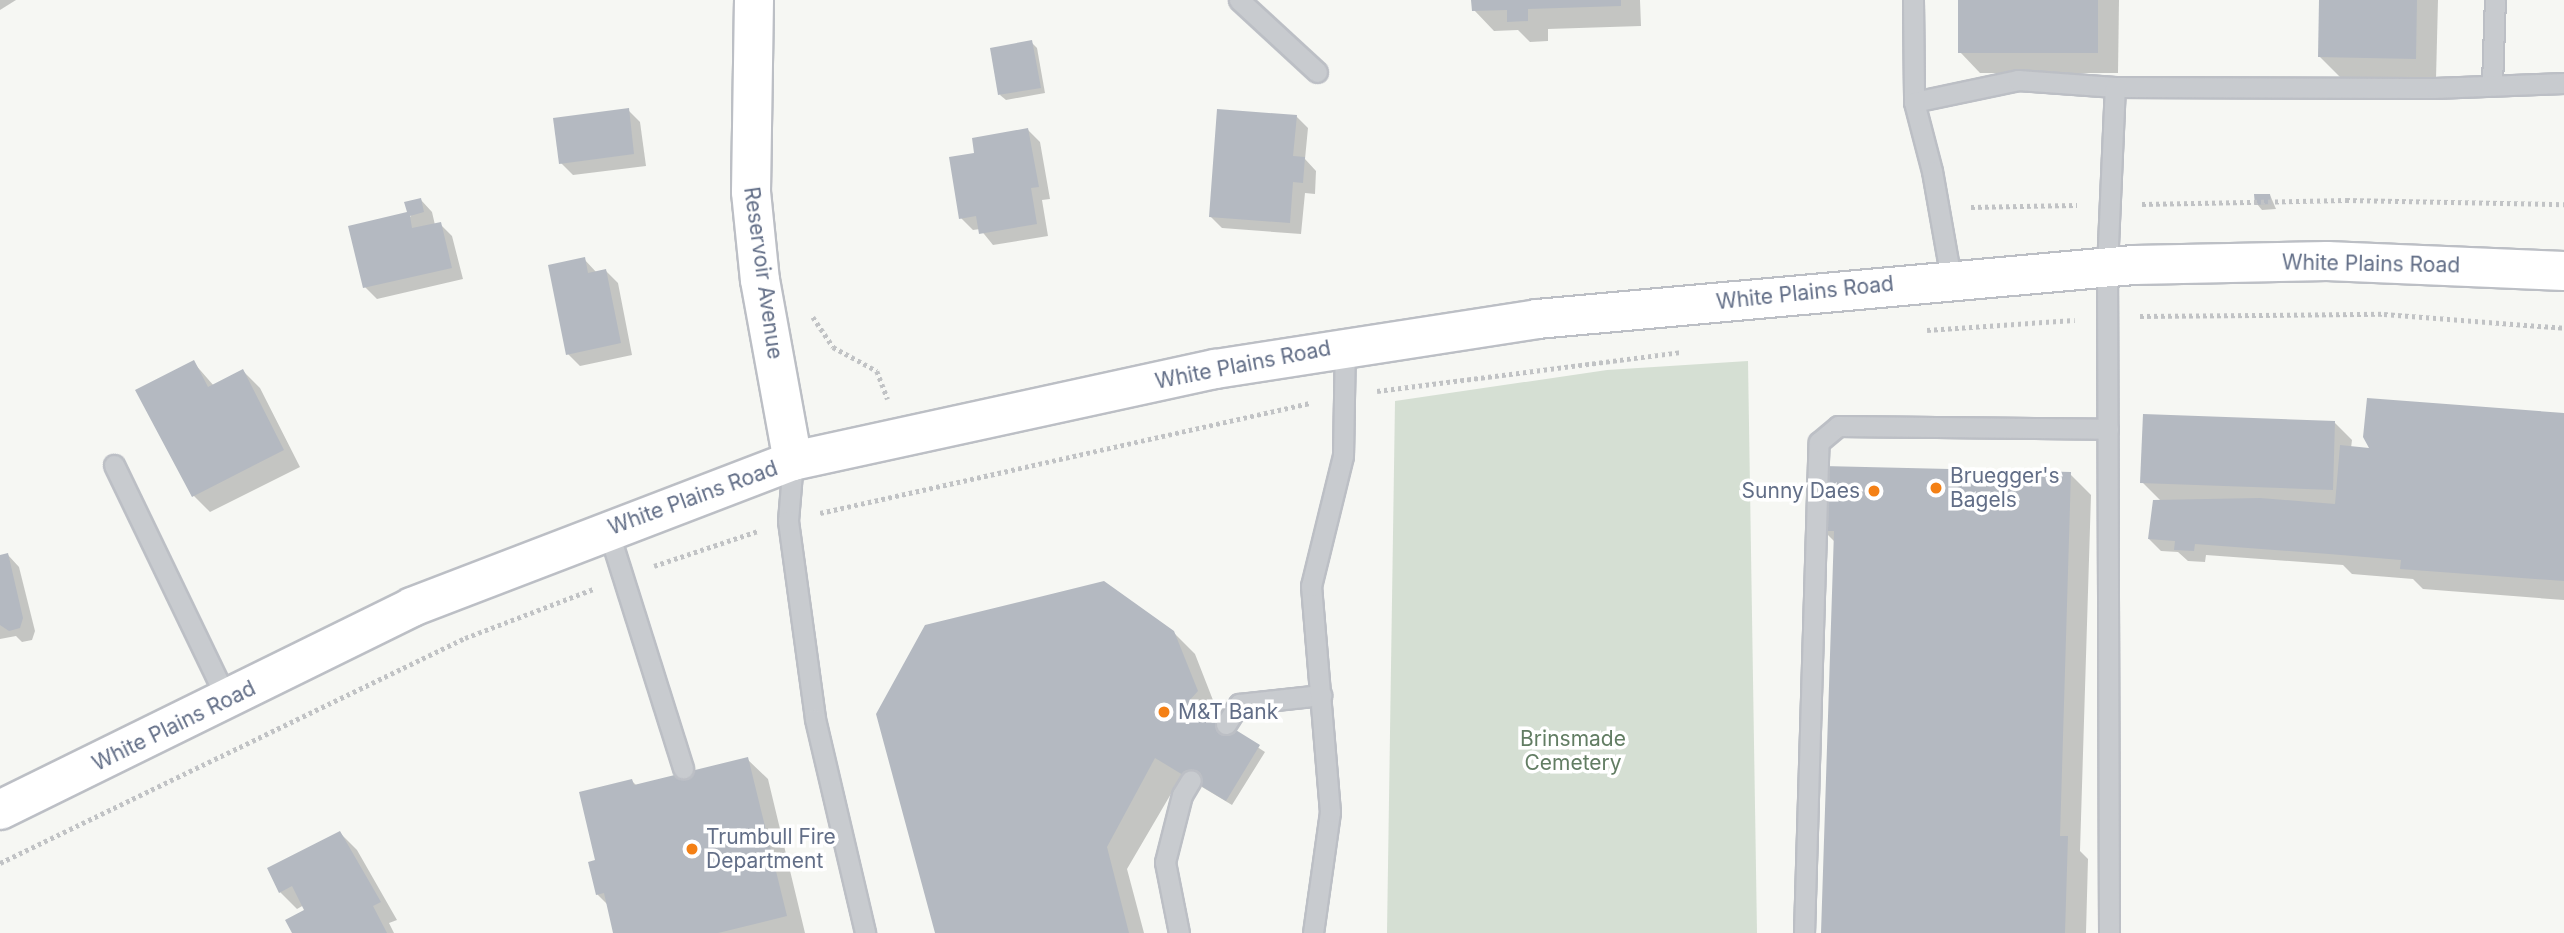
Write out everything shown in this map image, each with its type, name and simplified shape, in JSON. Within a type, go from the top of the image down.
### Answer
[{"type":"main road","name":"Reservoir Avenue","points":[[754,0],[751,192],[760,280],[793,461]]},
{"type":"main road","name":"White Plains Road","points":[[0,810],[412,607],[793,461],[1215,369],[1345,346],[1537,319],[1951,279],[2107,268],[2326,261],[2564,271]]},
{"type":"lane","points":[[1239,0],[1317,72]]},
{"type":"lane","points":[[1913,0],[1914,102],[1938,206],[1951,279]]},
{"type":"lane","points":[[2492,83],[2495,0]]},
{"type":"lane","points":[[1914,102],[2018,80],[2115,87],[2251,85],[2434,88],[2492,83],[2564,83]]},
{"type":"lane","points":[[2109,933],[2107,268],[2115,87]]},
{"type":"lane","points":[[1313,933],[1330,811],[1311,586],[1343,456],[1345,346]]},
{"type":"lane","points":[[1804,933],[1819,442],[1838,426],[2108,429]]},
{"type":"lane","points":[[793,461],[788,521],[815,719],[865,933]]},
{"type":"lane","points":[[114,465],[227,700]]},
{"type":"lane","points":[[608,530],[683,768]]},
{"type":"lane","points":[[1226,724],[1239,704],[1322,695]]},
{"type":"lane","points":[[1179,933],[1166,862],[1182,795],[1191,780]]},
{"type":"path","points":[[1938,206],[2346,200],[2564,204]]},
{"type":"path","points":[[811,311],[825,340],[877,371],[877,377]]},
{"type":"path","points":[[1919,331],[2108,317],[2346,313],[2564,328]]},
{"type":"path","points":[[0,863],[465,638],[621,578],[788,521],[928,483],[1345,395],[1685,352]]},
{"type":"green space","name":"Brinsmade Cemetery","points":[[1748,361],[1757,933],[1387,933],[1395,401],[1607,370]]},
{"type":"building","points":[[1471,0],[1621,0],[1621,6],[1528,9],[1528,21],[1507,22],[1507,10],[1472,11]]},
{"type":"building","points":[[1958,0],[2098,0],[2098,53],[1958,53]]},
{"type":"building","points":[[2319,0],[2417,0],[2416,59],[2318,57]]},
{"type":"building","points":[[1032,40],[1041,88],[998,95],[990,48]]},
{"type":"building","points":[[629,108],[634,154],[559,164],[553,118]]},
{"type":"building","points":[[1217,109],[1297,115],[1293,156],[1305,157],[1303,183],[1293,182],[1290,223],[1209,217]]},
{"type":"building","points":[[1028,128],[1039,187],[1031,188],[1037,224],[979,234],[976,216],[959,219],[949,157],[974,153],[972,138]]},
{"type":"building","points":[[2254,194],[2270,194],[2271,204],[2255,205]]},
{"type":"building","points":[[421,198],[424,212],[410,216],[412,228],[441,222],[452,268],[363,288],[348,226],[407,212],[404,202]]},
{"type":"building","points":[[585,257],[588,273],[606,269],[621,343],[566,355],[548,265]]},
{"type":"building","points":[[194,360],[208,387],[243,369],[284,450],[192,497],[135,390]]},
{"type":"building","points":[[2367,398],[2564,413],[2564,581],[2400,569],[2401,560],[2329,554],[2195,544],[2194,551],[2174,550],[2175,541],[2148,539],[2153,500],[2260,498],[2335,504],[2340,445],[2369,448],[2363,437]]},
{"type":"building","points":[[2143,414],[2335,421],[2333,490],[2140,483]]},
{"type":"building","points":[[1823,466],[2071,472],[2060,836],[2068,836],[2065,933],[1821,933],[1834,531],[1822,531]]},
{"type":"building","points":[[8,553],[23,618],[20,628],[9,631],[0,625],[0,555]]},
{"type":"building","points":[[1104,581],[1174,631],[1198,691],[1189,701],[1260,745],[1226,801],[1155,758],[1107,847],[1129,933],[935,933],[876,714],[925,625]]},
{"type":"building","points":[[748,757],[787,916],[718,933],[613,933],[604,893],[596,895],[588,862],[595,860],[579,792],[632,779],[634,785]]},
{"type":"building","points":[[340,831],[381,902],[373,906],[387,933],[292,933],[285,920],[304,910],[292,886],[279,893],[267,868]]},
{"type":"place","name":"Bruegger's Bagels","points":[[1936,488]]},
{"type":"place","name":"Sunny Daes","points":[[1874,491]]},
{"type":"place","name":"M&T Bank","points":[[1164,712]]},
{"type":"place","name":"Trumbull Fire Department","points":[[692,849]]}]
